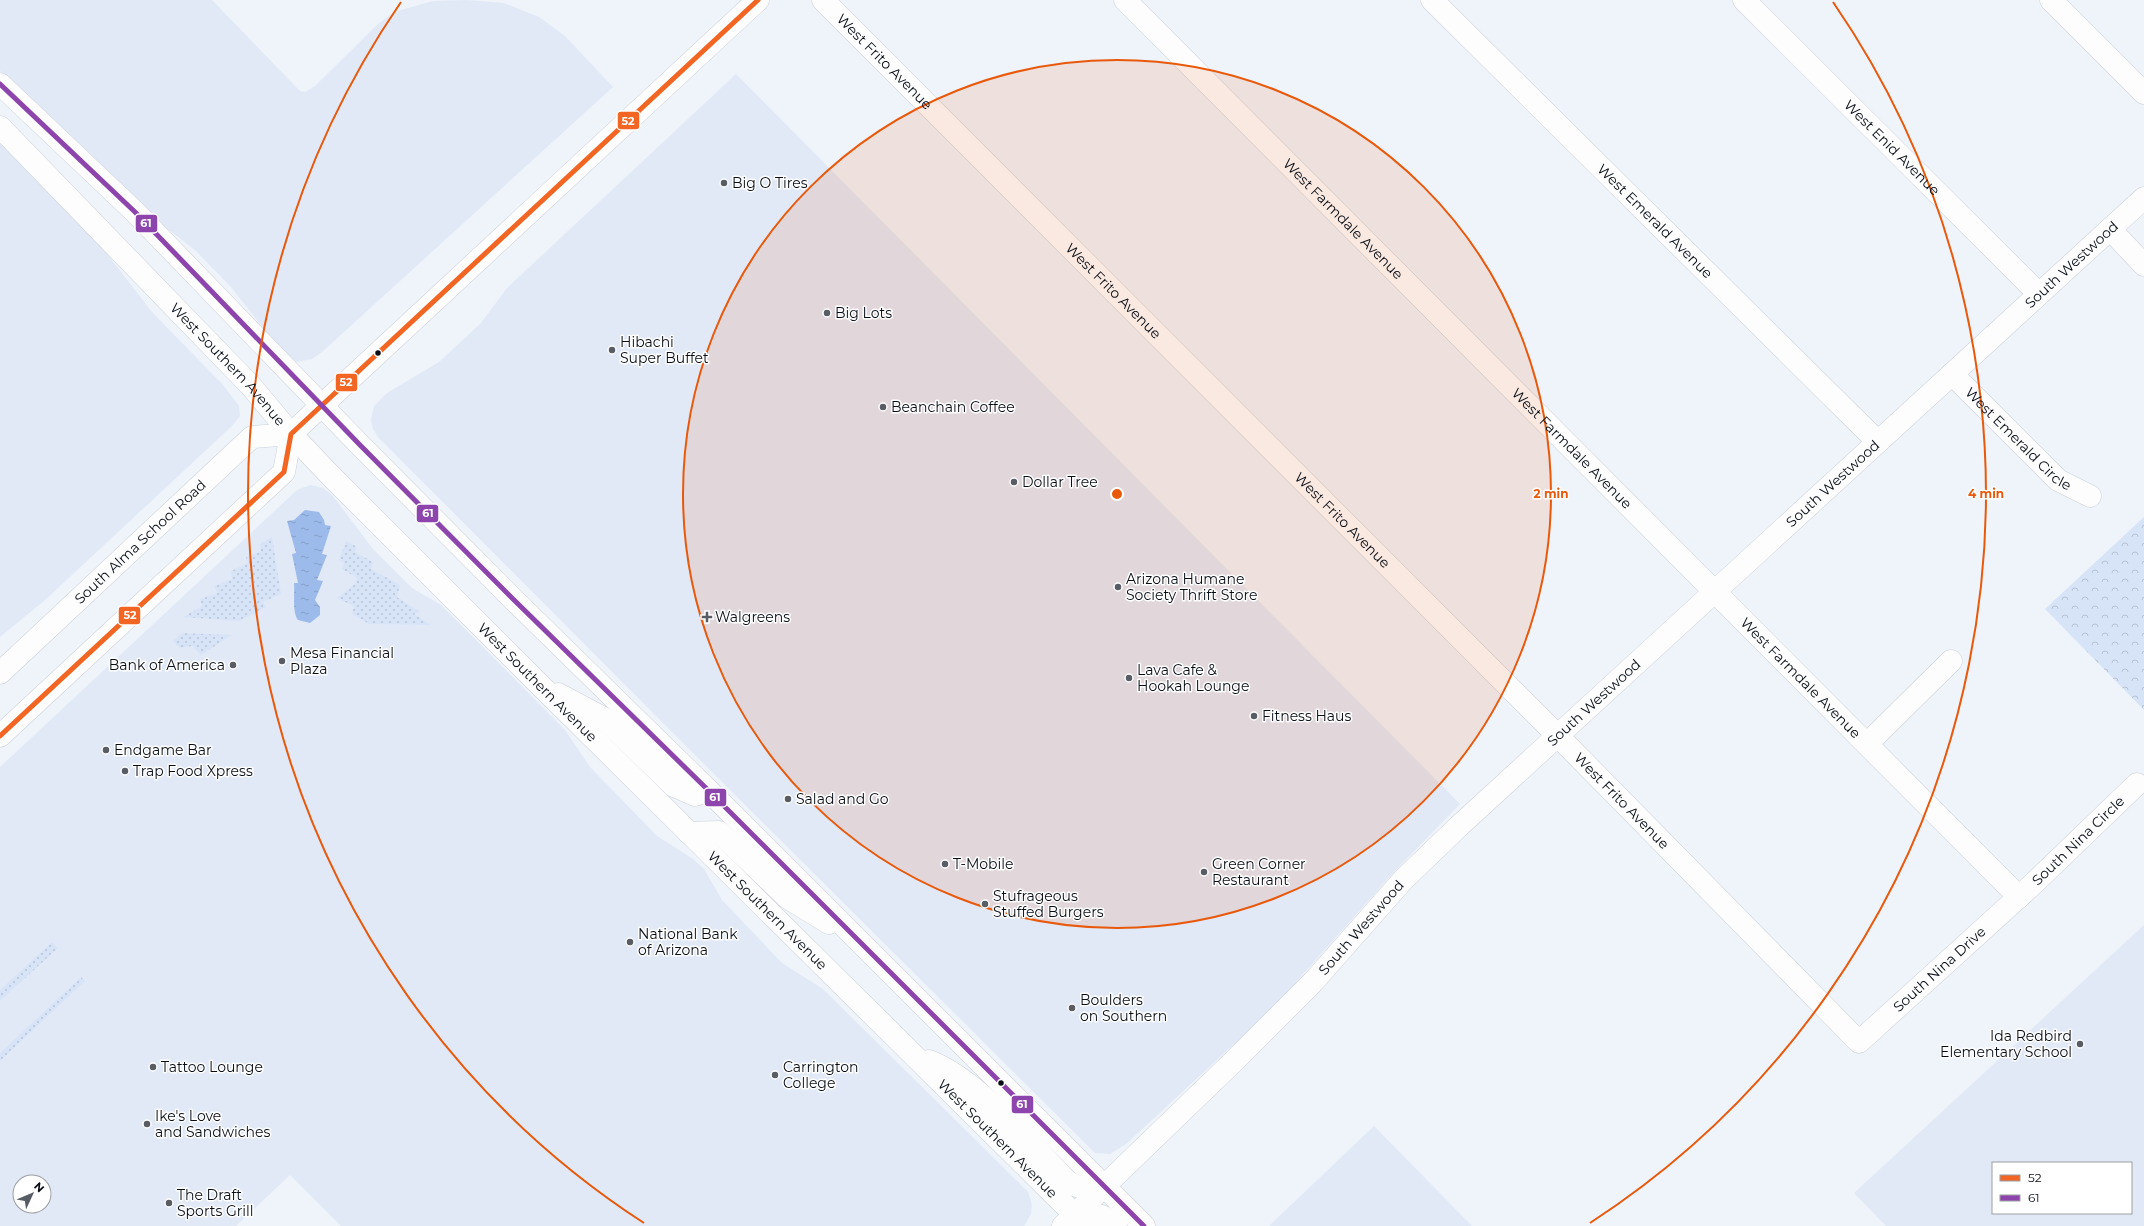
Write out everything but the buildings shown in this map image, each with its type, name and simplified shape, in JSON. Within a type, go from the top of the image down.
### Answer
[{"type":"street","points":[[0,736],[284,472],[291,434],[758,0]]},
{"type":"street","name":"West Frito Avenue","points":[[823,0],[1558,736],[1859,1042]]},
{"type":"street","name":"West Farmdale Avenue","points":[[1125,0],[2019,897]]},
{"type":"street","name":"West Emerald Avenue","points":[[1432,0],[1878,442]]},
{"type":"street","name":"West Enid Avenue","points":[[1744,0],[2039,294]]},
{"type":"street","points":[[2051,0],[2144,93]]},
{"type":"street","points":[[0,84],[135,212],[513,599],[864,945],[1144,1226]]},
{"type":"street","name":"West Southern Avenue","points":[[0,127],[251,386],[291,434],[535,680],[916,1058],[1074,1222]]},
{"type":"street","name":"South Westwood","points":[[1074,1222],[1104,1186],[1235,1060],[1313,982],[1403,880],[1485,802],[1716,592],[2144,198]]},
{"type":"street","points":[[2110,229],[2144,265]]},
{"type":"street","name":"West Emerald Circle","points":[[1952,374],[2058,480],[2090,496]]},
{"type":"street","name":"South Alma School Road","points":[[0,673],[252,437],[291,434]]},
{"type":"street","points":[[1867,744],[1951,661]]},
{"type":"street","points":[[535,680],[605,719],[674,786],[695,795],[709,791]]},
{"type":"street","name":"South Nina Circle","points":[[2019,897],[2137,784]]},
{"type":"street","points":[[689,833],[719,832],[788,898],[864,945]]},
{"type":"street","name":"South Nina Drive","points":[[1859,1042],[2019,897]]},
{"type":"street","points":[[916,1058],[930,1061],[947,1070],[980,1094],[1068,1182],[1076,1186],[1104,1186]]},
{"type":"street","points":[[1074,1222],[1091,1213],[1104,1216],[1116,1226]]},
{"type":"shaded area","points":[[0,0],[212,0],[300,91],[305,92],[315,86],[378,24],[394,12],[433,1],[467,0],[504,3],[539,17],[565,36],[613,87],[322,352],[312,359],[296,362],[275,343],[231,287],[196,251],[136,204],[0,71]]},
{"type":"shaded area","points":[[736,74],[1460,804],[1392,874],[1273,1008],[1126,1144],[1110,1154],[1095,1153],[695,755],[378,437],[373,429],[371,420],[374,406],[387,393],[439,362],[481,323],[507,288]]},
{"type":"shaded area","points":[[0,141],[94,237],[152,312],[223,385],[239,406],[240,416],[233,425],[44,601],[0,637]]},
{"type":"shaded area","points":[[310,485],[323,488],[332,495],[373,549],[412,588],[441,605],[565,730],[590,767],[657,836],[693,859],[704,869],[722,900],[782,963],[823,989],[1028,1192],[1032,1205],[1031,1214],[1024,1226],[341,1226],[290,1175],[236,1226],[0,1226],[0,767],[297,490]]},
{"type":"shaded area","name":"Ida Redbird Elementary School","points":[[2144,925],[2144,1226],[1886,1226],[1854,1193]]},
{"type":"shaded area","points":[[1374,1126],[1472,1226],[1269,1226]]},
{"type":"green space","points":[[2144,517],[2144,710],[2045,609]]},
{"type":"green space","points":[[272,537],[281,594],[263,602],[266,607],[239,621],[183,617],[202,606],[200,599],[217,593],[214,586],[232,579],[231,571],[248,563],[246,557],[261,551],[260,544]]},
{"type":"green space","points":[[346,541],[357,547],[355,552],[373,562],[371,569],[400,585],[397,597],[420,612],[414,614],[431,625],[369,624],[352,614],[354,606],[337,598],[355,584],[357,578],[342,569],[344,563],[339,560]]},
{"type":"green space","points":[[182,633],[232,635],[201,655],[192,646],[179,648],[173,641]]},
{"type":"green space","points":[[52,942],[58,948],[0,1001],[0,990]]},
{"type":"green space","points":[[81,977],[85,981],[0,1061],[0,1053]]},
{"type":"water","points":[[305,510],[319,512],[325,525],[331,526],[322,554],[327,555],[317,580],[323,581],[315,600],[320,607],[320,615],[310,623],[298,620],[296,617],[294,583],[298,583],[292,554],[296,553],[287,521],[294,520]]},
{"type":"transit line","name":"52","points":[[0,736],[284,472],[291,434],[758,0]]},
{"type":"transit line","name":"61","points":[[0,84],[135,212],[360,445],[513,599],[709,791],[1144,1226]]},
{"type":"place","name":"Big O Tires","points":[[724,183]]},
{"type":"place","name":"Big Lots","points":[[827,313]]},
{"type":"place","name":"Hibachi Super Buffet","points":[[612,350]]},
{"type":"place","name":"Beanchain Coffee","points":[[883,407]]},
{"type":"place","name":"Dollar Tree","points":[[1014,482]]},
{"type":"place","name":"Arizona Humane Society Thrift Store","points":[[1118,587]]},
{"type":"place","name":"Walgreens","points":[[707,617]]},
{"type":"place","name":"Mesa Financial Plaza","points":[[282,661]]},
{"type":"place","name":"Bank of America","points":[[233,665]]},
{"type":"place","name":"Lava Cafe & Hookah Lounge","points":[[1129,678]]},
{"type":"place","name":"Fitness Haus","points":[[1254,716]]},
{"type":"place","name":"Endgame Bar","points":[[106,750]]},
{"type":"place","name":"Trap Food Xpress","points":[[125,771]]},
{"type":"place","name":"Salad and Go","points":[[788,799]]},
{"type":"place","name":"T-Mobile","points":[[945,864]]},
{"type":"place","name":"Green Corner Restaurant","points":[[1204,872]]},
{"type":"place","name":"Stufrageous Stuffed Burgers","points":[[985,904]]},
{"type":"place","name":"National Bank of Arizona","points":[[630,942]]},
{"type":"place","name":"Boulders on Southern","points":[[1072,1008]]},
{"type":"place","name":"Ida Redbird Elementary School","points":[[2080,1044]]},
{"type":"place","name":"Tattoo Lounge","points":[[153,1067]]},
{"type":"place","name":"Carrington College","points":[[775,1075]]},
{"type":"place","name":"Ike's Love and Sandwiches","points":[[147,1124]]},
{"type":"place","name":"The Draft Sports Grill","points":[[169,1203]]}]
